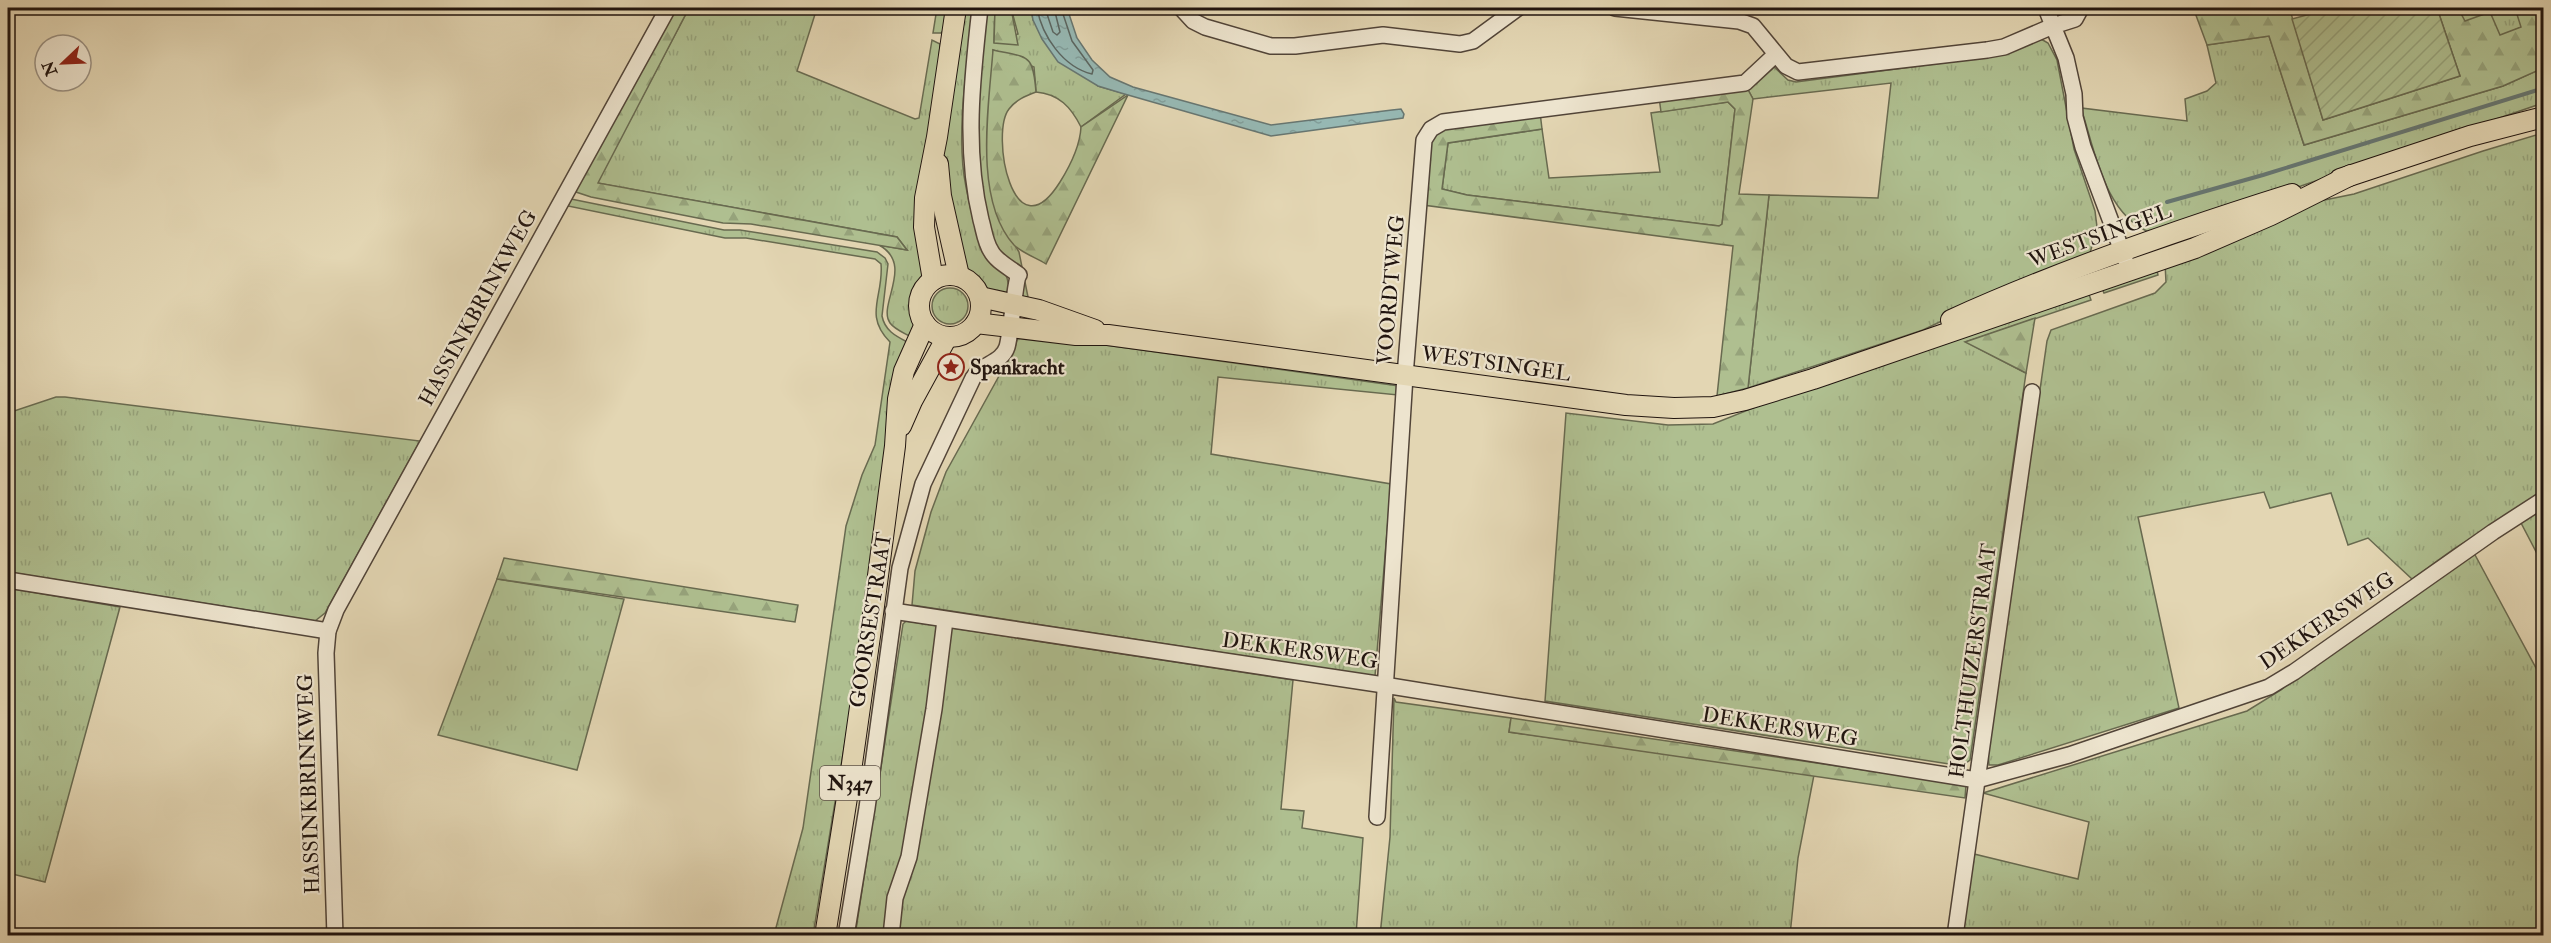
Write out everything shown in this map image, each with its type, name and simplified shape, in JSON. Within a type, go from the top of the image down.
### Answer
[{"type":"main road","points":[[933,280],[924,212],[956,8]]},
{"type":"main road","name":"WESTSINGEL","points":[[976,323],[1076,335],[1108,335],[1626,405],[1713,407],[1745,400],[1874,359],[1912,338],[1992,302],[2125,261],[2351,175],[2470,136],[2544,117]]},
{"type":"main road","points":[[937,137],[941,196],[959,276]]},
{"type":"main road","points":[[946,275],[959,276],[968,281],[980,297],[981,306],[976,323],[964,334],[947,337],[935,333],[925,324],[919,311],[920,297],[933,280],[946,275]]},
{"type":"main road","name":"WESTSINGEL","points":[[980,297],[1039,310],[1108,335]]},
{"type":"main road","name":"GOORSESTRAAT","points":[[825,936],[851,774],[895,446],[894,427],[902,379],[925,324]]},
{"type":"main road","name":"GOORSESTRAAT","points":[[895,446],[912,400],[947,337]]},
{"type":"street","name":"HASSINKBRINKWEG","points":[[335,936],[326,654],[328,631],[336,610],[668,8]]},
{"type":"street","name":"GOORSESTRAAT","points":[[846,936],[867,808],[900,568],[923,484],[975,374],[1004,353],[1015,304],[1015,279],[1019,275],[990,250],[973,184],[970,158],[971,113],[980,8]]},
{"type":"street","points":[[1181,8],[1192,21],[1205,27],[1271,46],[1279,46],[1383,35],[1460,44],[1473,41],[1517,8]]},
{"type":"street","points":[[1615,8],[1740,14],[1753,26],[1775,55],[1786,66],[1798,72],[2004,47],[2075,19],[2081,8]]},
{"type":"street","points":[[2046,8],[2066,58],[2074,94],[2076,117],[2084,147],[2125,261]]},
{"type":"street","name":"VOORDTWEG","points":[[1377,816],[1405,376],[1424,140],[1431,129],[1443,122],[1745,83],[1775,55]]},
{"type":"street","name":"HOLTHUIZERSTRAAT","points":[[1955,936],[2032,392]]},
{"type":"street","name":"DEKKERSWEG","points":[[893,611],[1384,685],[1977,780],[2068,755],[2269,687],[2544,499]]},
{"type":"street","points":[[8,580],[328,631]]},
{"type":"street","points":[[891,936],[895,898],[909,857],[934,710],[945,620]]},
{"type":"green space","points":[[674,8],[689,8],[598,183],[897,237],[907,250],[751,224],[723,223],[576,192],[574,189]]},
{"type":"green space","points":[[689,8],[817,8],[797,71],[915,119],[919,118],[932,40],[940,44],[923,280],[915,295],[914,339],[892,325],[887,315],[895,274],[894,263],[889,253],[879,245],[907,250],[897,237],[597,183]]},
{"type":"green space","points":[[937,8],[947,8],[944,30],[941,33],[933,33]]},
{"type":"green space","points":[[962,8],[973,8],[962,121],[966,187],[979,238],[1005,273],[1009,287],[1009,299],[982,292],[965,272],[942,165]]},
{"type":"green space","points":[[985,8],[995,8],[994,42],[1018,34],[1011,8],[1031,8],[1033,20],[1098,86],[1126,94],[1081,127],[1073,113],[1058,99],[1036,92],[1034,67],[993,50],[1000,220],[1019,252],[1027,302],[1020,295],[995,249],[974,167]]},
{"type":"green space","points":[[995,8],[1011,8],[1018,45],[994,43]]},
{"type":"green space","points":[[2185,8],[2283,8],[2290,10],[2323,120],[2460,76],[2437,8],[2458,8],[2465,21],[2490,12],[2500,35],[2521,27],[2515,8],[2543,8],[2543,68],[2503,86],[2304,145],[2269,36],[2207,45],[2194,10]]},
{"type":"green space","points":[[2332,8],[2437,8],[2460,76],[2323,120],[2292,19]]},
{"type":"green space","points":[[2458,8],[2515,8],[2522,27],[2500,36],[2464,22]]},
{"type":"green space","points":[[2269,36],[2304,145],[2503,86],[2543,68],[2543,103],[2301,186],[2151,233],[2135,224],[2122,212],[2104,180],[2081,108],[2187,121],[2185,99],[2207,91],[2216,83],[2207,45]]},
{"type":"green space","points":[[2041,39],[2048,43],[2057,60],[2074,149],[2095,211],[2097,227],[2089,257],[1990,298],[1923,330],[1748,388],[1769,195],[1878,198],[1891,83],[1753,99],[1746,86],[1773,66],[1788,80],[1796,82],[1988,57]]},
{"type":"green space","points":[[993,50],[1027,59],[1033,70],[1036,92],[1021,99],[1009,109],[1004,122],[1002,141],[1004,162],[1010,183],[1018,198],[1030,206],[1044,201],[1060,182],[1074,156],[1081,127],[1128,95],[1046,264],[1014,245],[1001,226],[993,203],[988,178],[987,124]]},
{"type":"green space","points":[[1746,86],[1753,99],[1739,194],[1769,195],[1748,388],[1717,396],[1733,246],[1423,205],[1427,141],[1440,127],[1540,112],[1542,129],[1448,143],[1442,189],[1467,195],[1719,226],[1722,224],[1735,109],[1728,102],[1661,112],[1659,97]]},
{"type":"green space","points":[[1728,102],[1735,109],[1722,225],[1719,226],[1467,195],[1442,189],[1448,143],[1542,129],[1549,178],[1660,172],[1651,113]]},
{"type":"green space","points":[[2543,133],[2543,494],[2455,548],[2412,579],[2368,538],[2348,545],[2331,493],[2270,508],[2264,492],[2138,517],[2179,708],[1998,765],[1989,765],[1988,752],[2047,341],[2051,330],[2155,293],[2166,282],[2165,263],[2300,205],[2354,194]]},
{"type":"green space","points":[[571,199],[724,230],[740,230],[877,252],[885,258],[888,264],[882,316],[886,326],[893,333],[911,344],[813,935],[774,935],[803,828],[846,526],[862,475],[875,445],[890,342],[882,332],[876,314],[881,264],[875,259],[746,238],[725,238],[568,206]]},
{"type":"green space","points":[[2156,266],[2158,275],[2104,293],[2100,284]]},
{"type":"green space","points":[[950,288],[963,293],[968,306],[963,319],[950,324],[937,319],[932,306],[937,293]]},
{"type":"green space","points":[[2087,289],[2091,300],[1966,342],[2026,373],[1970,760],[1962,766],[1545,701],[1566,413],[1668,425],[1713,424],[1813,384]]},
{"type":"green space","points":[[2035,318],[2026,373],[1965,342]]},
{"type":"green space","points":[[1019,333],[1399,386],[1398,395],[1218,377],[1211,454],[1391,484],[1375,676],[912,605],[915,571],[931,512],[946,472],[1015,347]]},
{"type":"green space","points":[[56,397],[420,441],[325,613],[315,621],[8,572],[8,413]]},
{"type":"green space","points":[[2543,506],[2543,565],[2520,521]]},
{"type":"green space","points":[[2474,553],[2543,681],[2543,935],[1961,936],[1974,854],[2078,879],[2089,822],[1983,793],[2247,711],[2281,690],[2304,670]]},
{"type":"green space","points":[[504,558],[798,605],[795,622],[497,579]]},
{"type":"green space","points":[[497,579],[624,599],[577,770],[438,735]]},
{"type":"green space","points":[[8,588],[120,607],[45,882],[8,873]]},
{"type":"green space","points":[[906,621],[1293,680],[1281,809],[1304,811],[1302,828],[1363,838],[1356,935],[855,936],[903,624]]},
{"type":"green space","points":[[1394,698],[1396,702],[1511,718],[1509,732],[1814,775],[1798,858],[1790,935],[1380,936],[1390,837]]},
{"type":"green space","points":[[1511,718],[1966,785],[1965,798],[1509,732]]},
{"type":"water","points":[[1031,8],[1067,8],[1077,38],[1092,60],[1110,77],[1133,87],[1271,125],[1401,109],[1404,114],[1403,118],[1271,136],[1121,93],[1098,86],[1058,62],[1042,39],[1033,20]]},
{"type":"waterway","points":[[2167,202],[2263,175],[2544,88]]},
{"type":"place","name":"Spankracht","points":[[951,367]]}]
